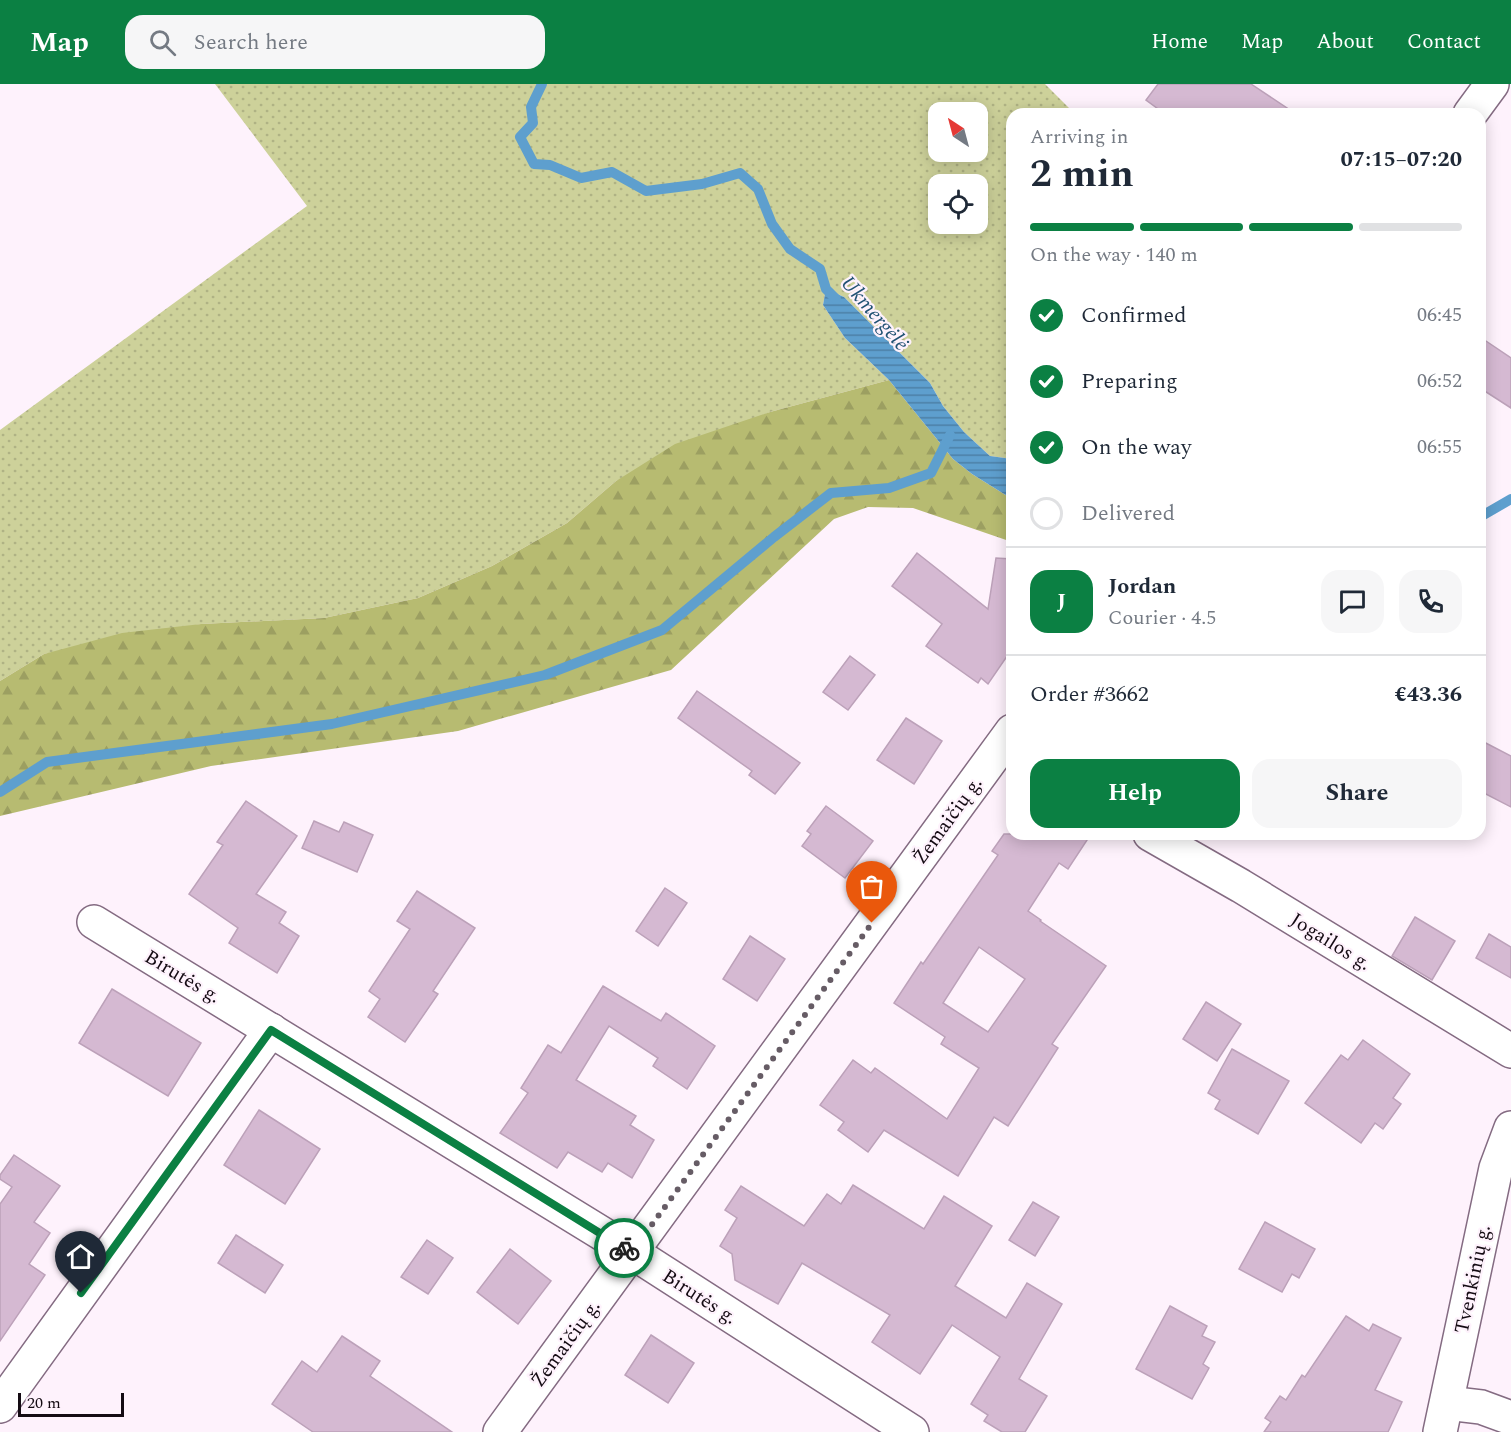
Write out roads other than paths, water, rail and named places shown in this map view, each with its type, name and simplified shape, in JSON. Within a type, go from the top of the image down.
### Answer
[{"type":"street","points":[[1474,108],[1492,84]]},
{"type":"street","name":"Žemaičių g.","points":[[500,1432],[1006,748]]},
{"type":"street","name":"Jogailos g.","points":[[1160,840],[1241,886],[1511,1051]]},
{"type":"street","name":"Birutės g.","points":[[94,922],[632,1252],[912,1432]]},
{"type":"street","points":[[0,1406],[271,1030]]},
{"type":"street","name":"Tvenkinių g.","points":[[1444,1417],[1496,1168],[1511,1128]]},
{"type":"street","points":[[1444,1417],[1480,1407],[1511,1418]]},
{"type":"water","points":[[826,289],[844,297],[930,383],[943,406],[964,432],[990,456],[1006,458],[1006,495],[953,459],[889,380],[845,338],[823,305]]},
{"type":"waterway","name":"Ukmergėlė","points":[[542,84],[531,107],[533,123],[520,137],[534,164],[550,165],[581,178],[612,172],[646,191],[702,184],[740,173],[758,189],[772,224],[790,249],[820,269],[826,289],[836,299]]},
{"type":"waterway","points":[[0,792],[47,762],[332,724],[545,675],[662,630],[831,493],[889,488],[931,473],[950,435]]},
{"type":"waterway","name":"Ukmergėlė","points":[[1486,514],[1511,499]]}]
